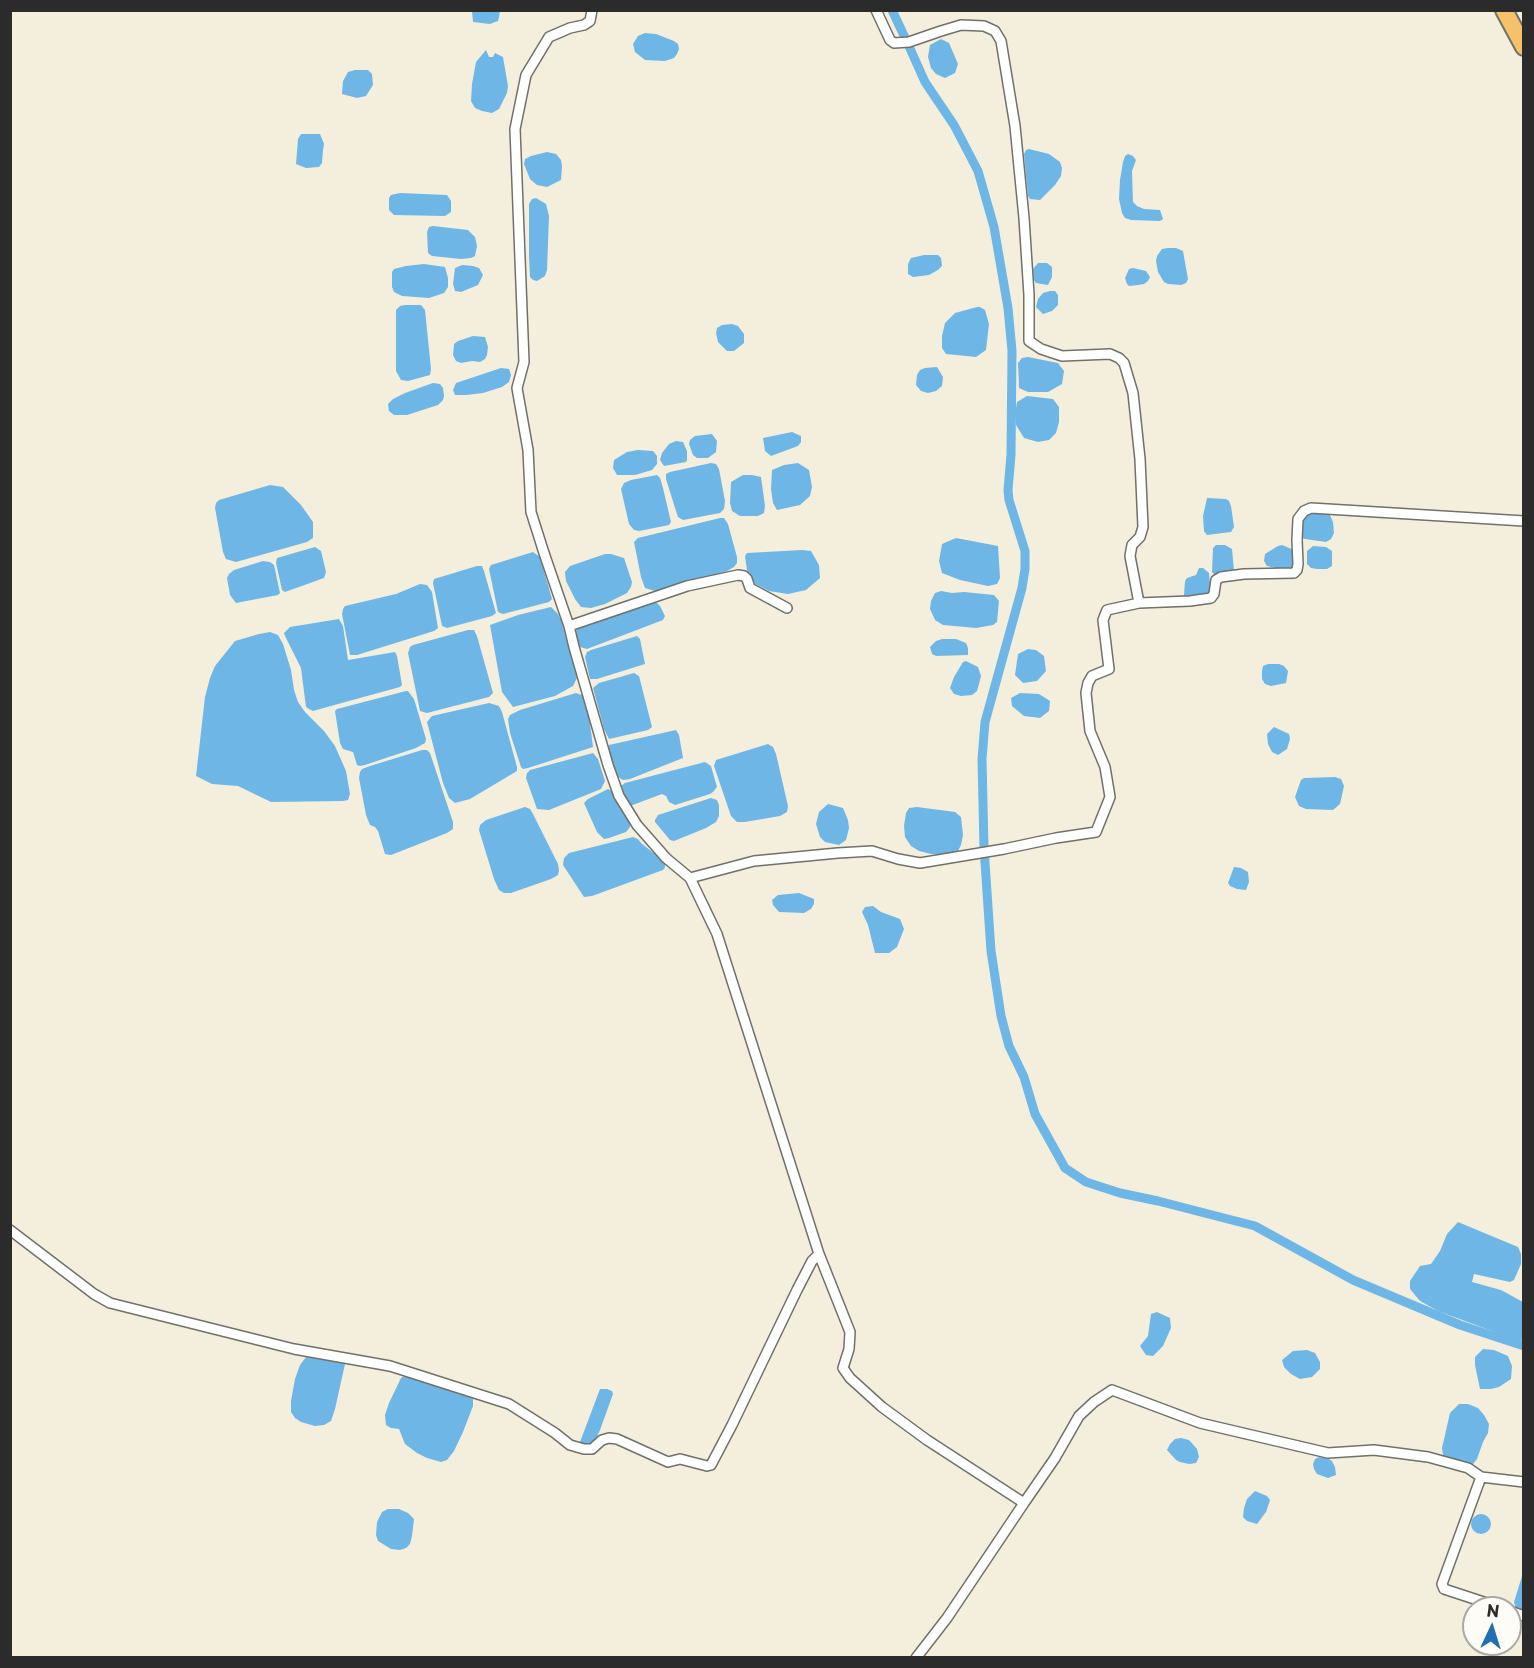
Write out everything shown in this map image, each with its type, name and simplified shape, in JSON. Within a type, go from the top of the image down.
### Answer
[{"type":"highway","points":[[1504,10],[1524,47]]},
{"type":"street","points":[[592,10],[590,21],[584,25],[549,37],[526,75],[514,129],[524,362],[517,388],[528,450],[531,512],[569,626],[608,765],[619,796],[637,825],[666,858],[690,878],[717,934],[819,1254],[850,1332],[849,1349],[843,1368],[850,1378],[882,1407],[927,1440],[1024,1503]]},
{"type":"street","points":[[876,10],[890,40],[894,43],[909,42],[961,25],[984,26],[995,31],[1001,40],[1015,126],[1023,207],[1029,295],[1029,341],[1041,350],[1062,356],[1110,354],[1119,357],[1124,363],[1133,393],[1140,459],[1143,527],[1140,537],[1132,545],[1130,556],[1139,603]]},
{"type":"street","points":[[690,878],[754,861],[838,853],[872,851],[920,863],[1096,832],[1110,797],[1105,767],[1090,731],[1086,693],[1092,676],[1109,669],[1103,620],[1107,610],[1139,603],[1212,598],[1216,580],[1221,577],[1294,573],[1298,564],[1298,519],[1304,511],[1311,508],[1524,520]]},
{"type":"street","points":[[569,626],[687,586],[738,575],[744,576],[750,588],[787,608]]},
{"type":"street","points":[[10,1230],[110,1304],[294,1349],[390,1366],[508,1404],[570,1445],[584,1449],[592,1449],[602,1440],[617,1439],[668,1461],[680,1460],[707,1466],[711,1465],[797,1290],[812,1262],[819,1254]]},
{"type":"street","points":[[916,1658],[947,1618],[1054,1458],[1079,1416],[1112,1390],[1200,1423],[1328,1453],[1374,1449],[1428,1457],[1468,1468],[1481,1477],[1524,1482]]},
{"type":"street","points":[[1465,1596],[1444,1589],[1442,1584],[1481,1477]]},
{"type":"water","points":[[472,11],[500,11],[498,21],[490,24],[473,22]]},
{"type":"water","points":[[645,33],[656,34],[678,44],[679,49],[674,58],[665,61],[645,60],[635,52],[633,44],[638,36]]},
{"type":"water","points":[[941,39],[949,43],[958,64],[955,73],[945,78],[936,74],[931,68],[928,57],[930,45]]},
{"type":"water","points":[[486,50],[489,57],[493,57],[495,53],[503,57],[508,86],[499,109],[492,113],[475,108],[471,101],[476,62]]},
{"type":"water","points":[[368,70],[372,74],[373,85],[366,96],[357,98],[342,94],[343,81],[348,72]]},
{"type":"water","points":[[301,134],[320,134],[324,144],[322,163],[319,167],[306,168],[296,164],[298,139]]},
{"type":"water","points":[[1029,149],[1049,154],[1060,162],[1062,168],[1061,176],[1055,185],[1040,200],[1030,199],[1028,196],[1024,154]]},
{"type":"water","points":[[547,152],[556,154],[562,166],[561,180],[547,187],[537,185],[530,179],[524,164],[525,159]]},
{"type":"water","points":[[1128,154],[1136,160],[1132,171],[1133,202],[1144,209],[1160,210],[1163,219],[1160,221],[1131,220],[1125,218],[1122,213],[1119,199],[1120,180],[1123,162]]},
{"type":"water","points":[[400,193],[447,195],[451,201],[451,212],[445,216],[394,215],[389,210],[389,198],[391,195]]},
{"type":"water","points":[[536,198],[546,204],[549,216],[547,270],[545,276],[537,281],[530,277],[529,256],[529,204],[532,199]]},
{"type":"water","points":[[429,227],[468,230],[475,237],[477,246],[475,256],[461,259],[432,256],[428,253],[427,232]]},
{"type":"water","points":[[1162,249],[1183,251],[1188,279],[1186,283],[1168,284],[1158,272],[1157,256]]},
{"type":"water","points":[[938,255],[942,266],[929,275],[913,277],[908,274],[908,264],[911,258]]},
{"type":"water","points":[[1038,263],[1047,263],[1052,267],[1052,277],[1048,285],[1036,283],[1034,280],[1033,269]]},
{"type":"water","points":[[424,264],[445,267],[448,287],[444,293],[429,298],[402,296],[394,292],[392,272],[394,269]]},
{"type":"water","points":[[462,265],[479,268],[483,275],[478,285],[461,292],[455,291],[453,284],[455,268]]},
{"type":"water","points":[[1129,269],[1146,271],[1150,277],[1148,281],[1144,284],[1129,286],[1125,278]]},
{"type":"water","points":[[1055,291],[1058,295],[1058,305],[1052,311],[1043,314],[1036,307],[1038,299],[1043,293]]},
{"type":"water","points":[[405,305],[421,305],[425,310],[431,369],[430,375],[408,381],[401,380],[396,371],[396,310]]},
{"type":"water","points":[[977,307],[985,310],[989,324],[986,350],[976,357],[946,354],[942,348],[945,323],[955,313]]},
{"type":"water","points":[[722,325],[738,326],[744,334],[744,343],[734,351],[727,351],[718,342],[716,333],[717,328]]},
{"type":"water","points":[[473,336],[485,337],[488,347],[485,359],[480,362],[456,361],[453,355],[454,344]]},
{"type":"water","points":[[1028,357],[1058,363],[1064,371],[1062,384],[1048,392],[1028,392],[1019,388],[1018,363],[1022,358]]},
{"type":"water","points":[[937,367],[943,377],[942,386],[928,393],[921,391],[916,385],[920,370]]},
{"type":"water","points":[[501,368],[509,369],[511,375],[509,382],[502,387],[483,393],[455,395],[453,390],[456,383]]},
{"type":"water","points":[[433,383],[440,384],[443,388],[443,400],[438,405],[407,415],[394,415],[389,411],[388,404],[393,399]]},
{"type":"water","points":[[1027,396],[1053,399],[1059,407],[1056,433],[1049,440],[1038,442],[1024,438],[1016,425],[1017,402]]},
{"type":"water","points":[[792,432],[801,436],[798,446],[771,456],[765,451],[763,438]]},
{"type":"water","points":[[712,434],[717,441],[716,452],[708,458],[697,458],[693,455],[690,440],[695,436]]},
{"type":"water","points":[[676,441],[683,442],[687,451],[687,460],[664,466],[660,460],[662,453],[669,444]]},
{"type":"water","points":[[653,451],[657,456],[657,464],[652,470],[635,475],[617,475],[613,468],[614,460],[627,452]]},
{"type":"water","points":[[711,463],[716,464],[719,469],[725,501],[724,509],[720,513],[683,520],[678,517],[666,474]]},
{"type":"water","points":[[798,463],[809,470],[812,487],[810,496],[800,505],[777,510],[773,503],[771,489],[772,470]]},
{"type":"water","points":[[657,475],[663,488],[671,522],[669,525],[634,530],[629,524],[621,489],[624,483],[631,480]]},
{"type":"water","points":[[743,475],[761,477],[765,506],[764,513],[758,516],[740,516],[732,511],[731,482]]},
{"type":"water","points":[[270,485],[283,487],[301,505],[313,522],[313,538],[307,542],[236,562],[226,559],[215,508],[216,503],[219,500]]},
{"type":"water","points":[[1207,498],[1229,501],[1234,527],[1231,532],[1207,535],[1204,531],[1203,516]]},
{"type":"water","points":[[1313,512],[1330,515],[1334,533],[1326,542],[1305,539],[1300,535],[1301,519]]},
{"type":"water","points":[[724,518],[728,524],[737,557],[734,567],[655,591],[645,588],[634,542],[638,538]]},
{"type":"water","points":[[956,538],[998,546],[1000,578],[997,584],[988,586],[960,580],[942,573],[939,561],[942,544]]},
{"type":"water","points":[[1216,545],[1225,545],[1232,549],[1234,571],[1229,574],[1212,572],[1213,548]]},
{"type":"water","points":[[1282,545],[1294,550],[1295,561],[1290,570],[1267,566],[1264,561],[1265,554]]},
{"type":"water","points":[[1313,546],[1326,547],[1332,551],[1332,566],[1327,569],[1317,569],[1307,564],[1307,551]]},
{"type":"water","points":[[315,547],[321,551],[326,572],[324,578],[285,592],[282,590],[277,558]]},
{"type":"water","points":[[811,551],[819,565],[820,578],[806,590],[788,594],[769,591],[752,582],[747,570],[745,556],[747,553]]},
{"type":"water","points":[[533,552],[540,557],[552,599],[549,602],[503,614],[498,612],[489,569],[491,565]]},
{"type":"water","points":[[605,554],[624,558],[632,582],[631,587],[627,593],[605,604],[591,608],[581,607],[566,581],[565,572],[570,566]]},
{"type":"water","points":[[263,561],[274,565],[280,593],[236,603],[230,595],[227,578],[229,574],[234,570]]},
{"type":"water","points":[[482,566],[496,613],[447,628],[442,626],[434,579]]},
{"type":"water","points":[[1199,568],[1209,573],[1211,595],[1186,598],[1184,595],[1185,581],[1196,575]]},
{"type":"water","points":[[420,584],[427,585],[432,592],[438,628],[357,655],[350,655],[342,614],[345,606],[396,594]]},
{"type":"water","points":[[941,591],[994,595],[999,601],[997,622],[976,628],[943,625],[935,620],[930,609],[935,593]]},
{"type":"water","points":[[653,602],[660,606],[665,616],[663,620],[587,649],[580,647],[577,642],[577,629]]},
{"type":"water","points":[[551,607],[561,620],[577,678],[573,686],[555,696],[513,707],[502,692],[490,625]]},
{"type":"water","points":[[339,619],[343,626],[348,660],[395,652],[402,685],[313,711],[306,707],[301,668],[284,633],[290,627]]},
{"type":"water","points":[[474,630],[477,636],[493,693],[489,697],[427,713],[420,711],[408,653],[410,647]]},
{"type":"water","points":[[270,632],[278,635],[283,644],[298,702],[335,746],[346,771],[350,794],[348,800],[271,802],[238,786],[212,784],[196,776],[205,697],[215,666],[235,641]]},
{"type":"water","points":[[637,636],[640,639],[645,664],[597,679],[590,679],[585,657],[587,652]]},
{"type":"water","points":[[942,639],[956,639],[966,643],[968,655],[936,656],[932,654],[930,647]]},
{"type":"water","points":[[1028,649],[1036,650],[1044,656],[1046,671],[1037,681],[1023,683],[1015,675],[1018,654]]},
{"type":"water","points":[[966,661],[978,667],[981,676],[977,691],[972,695],[961,696],[954,694],[950,688],[954,677]]},
{"type":"water","points":[[1268,664],[1284,666],[1288,671],[1286,683],[1271,686],[1265,684],[1262,671],[1263,666]]},
{"type":"water","points":[[634,673],[639,676],[652,727],[648,730],[609,739],[593,688],[599,683]]},
{"type":"water","points":[[406,691],[414,699],[426,739],[425,743],[365,765],[357,765],[353,752],[343,749],[340,743],[335,711]]},
{"type":"water","points":[[576,693],[585,696],[587,700],[593,747],[523,769],[510,733],[508,719],[510,715]]},
{"type":"water","points":[[1020,693],[1039,694],[1050,701],[1049,711],[1040,718],[1024,716],[1012,706],[1011,698]]},
{"type":"water","points":[[489,703],[499,706],[502,712],[517,771],[470,799],[455,803],[449,798],[443,783],[427,722],[432,716]]},
{"type":"water","points":[[1274,727],[1289,734],[1290,739],[1287,749],[1278,755],[1272,752],[1268,744],[1267,734]]},
{"type":"water","points":[[676,730],[683,758],[630,779],[623,780],[618,777],[608,749],[609,745]]},
{"type":"water","points":[[768,744],[773,747],[776,754],[788,806],[787,812],[780,816],[737,822],[731,816],[714,766],[716,760]]},
{"type":"water","points":[[422,750],[430,753],[453,822],[453,829],[391,855],[385,854],[378,831],[370,825],[366,815],[359,778],[360,772],[370,766]]},
{"type":"water","points":[[593,753],[598,759],[605,781],[601,789],[549,810],[537,809],[526,778],[530,770]]},
{"type":"water","points":[[705,762],[711,766],[717,787],[710,794],[675,805],[662,794],[630,806],[621,791],[621,786],[625,783]]},
{"type":"water","points":[[1335,777],[1341,779],[1344,786],[1340,804],[1333,810],[1306,809],[1299,806],[1295,797],[1301,780]]},
{"type":"water","points":[[608,789],[614,792],[630,827],[626,832],[604,839],[597,832],[584,803]]},
{"type":"water","points":[[711,798],[717,800],[719,816],[716,822],[706,828],[674,841],[670,840],[655,822],[658,815]]},
{"type":"water","points":[[828,804],[843,808],[848,820],[846,840],[839,845],[825,842],[820,837],[816,824],[819,812]]},
{"type":"water","points":[[525,807],[533,814],[558,864],[558,875],[511,893],[504,893],[499,890],[494,879],[479,830],[480,825],[486,820]]},
{"type":"water","points":[[909,808],[955,812],[961,817],[963,835],[957,853],[931,854],[911,846],[905,837],[906,813]]},
{"type":"water","points":[[633,837],[661,859],[665,864],[663,870],[584,897],[563,865],[564,858],[569,853]]},
{"type":"water","points":[[1234,867],[1248,872],[1249,882],[1246,890],[1237,889],[1228,883]]},
{"type":"water","points":[[799,893],[814,899],[811,909],[804,913],[779,912],[773,905],[772,900],[778,895]]},
{"type":"water","points":[[873,906],[881,912],[900,919],[904,929],[897,947],[889,953],[875,953],[862,912],[865,907]]},
{"type":"water","points":[[1458,1222],[1518,1247],[1521,1264],[1514,1280],[1510,1282],[1474,1274],[1472,1282],[1501,1290],[1523,1302],[1523,1340],[1519,1341],[1438,1311],[1420,1301],[1410,1289],[1410,1281],[1420,1266],[1431,1264],[1440,1251],[1447,1234]]},
{"type":"water","points":[[1157,1312],[1170,1318],[1171,1328],[1163,1346],[1153,1356],[1146,1355],[1140,1346],[1148,1336],[1151,1314]]},
{"type":"water","points":[[1483,1349],[1494,1350],[1508,1356],[1512,1366],[1511,1379],[1499,1387],[1480,1389],[1475,1357]]},
{"type":"water","points":[[1307,1350],[1315,1353],[1320,1362],[1320,1369],[1312,1377],[1300,1379],[1284,1367],[1282,1360],[1293,1351]]},
{"type":"water","points":[[306,1357],[338,1358],[345,1364],[331,1421],[324,1425],[315,1426],[301,1422],[291,1412],[295,1379]]},
{"type":"water","points":[[406,1375],[470,1395],[473,1399],[473,1406],[463,1432],[447,1460],[441,1462],[417,1453],[405,1444],[399,1429],[386,1425],[385,1415],[389,1403],[401,1378]]},
{"type":"water","points":[[600,1389],[607,1389],[613,1394],[593,1445],[586,1446],[580,1442]]},
{"type":"water","points":[[1459,1404],[1468,1404],[1478,1408],[1489,1424],[1488,1433],[1473,1464],[1466,1465],[1449,1460],[1443,1455],[1442,1448],[1450,1413]]},
{"type":"water","points":[[1175,1439],[1189,1440],[1197,1449],[1199,1457],[1196,1463],[1180,1462],[1167,1450]]},
{"type":"water","points":[[1319,1457],[1332,1461],[1336,1475],[1328,1478],[1317,1474],[1313,1464]]},
{"type":"water","points":[[1255,1491],[1267,1496],[1270,1500],[1266,1512],[1257,1524],[1243,1517],[1247,1499]]},
{"type":"water","points":[[388,1509],[399,1509],[414,1519],[410,1544],[406,1548],[391,1549],[378,1541],[377,1522],[382,1512]]},
{"type":"water","points":[[1481,1514],[1488,1517],[1491,1524],[1488,1531],[1481,1534],[1474,1531],[1471,1524],[1474,1517]]},
{"type":"water","points":[[1523,1573],[1523,1610],[1522,1596],[1516,1596]]},
{"type":"waterway","points":[[892,10],[907,42]]},
{"type":"waterway","points":[[908,44],[925,82],[954,125],[978,171],[994,227],[1008,308],[1012,351],[1011,455],[1008,490],[1025,551],[1025,569],[1022,588],[985,722],[982,759],[984,848],[991,951],[1001,1016],[1009,1046],[1024,1077],[1035,1114],[1065,1168],[1086,1182],[1120,1193],[1255,1226],[1353,1280],[1460,1325],[1524,1346]]}]
